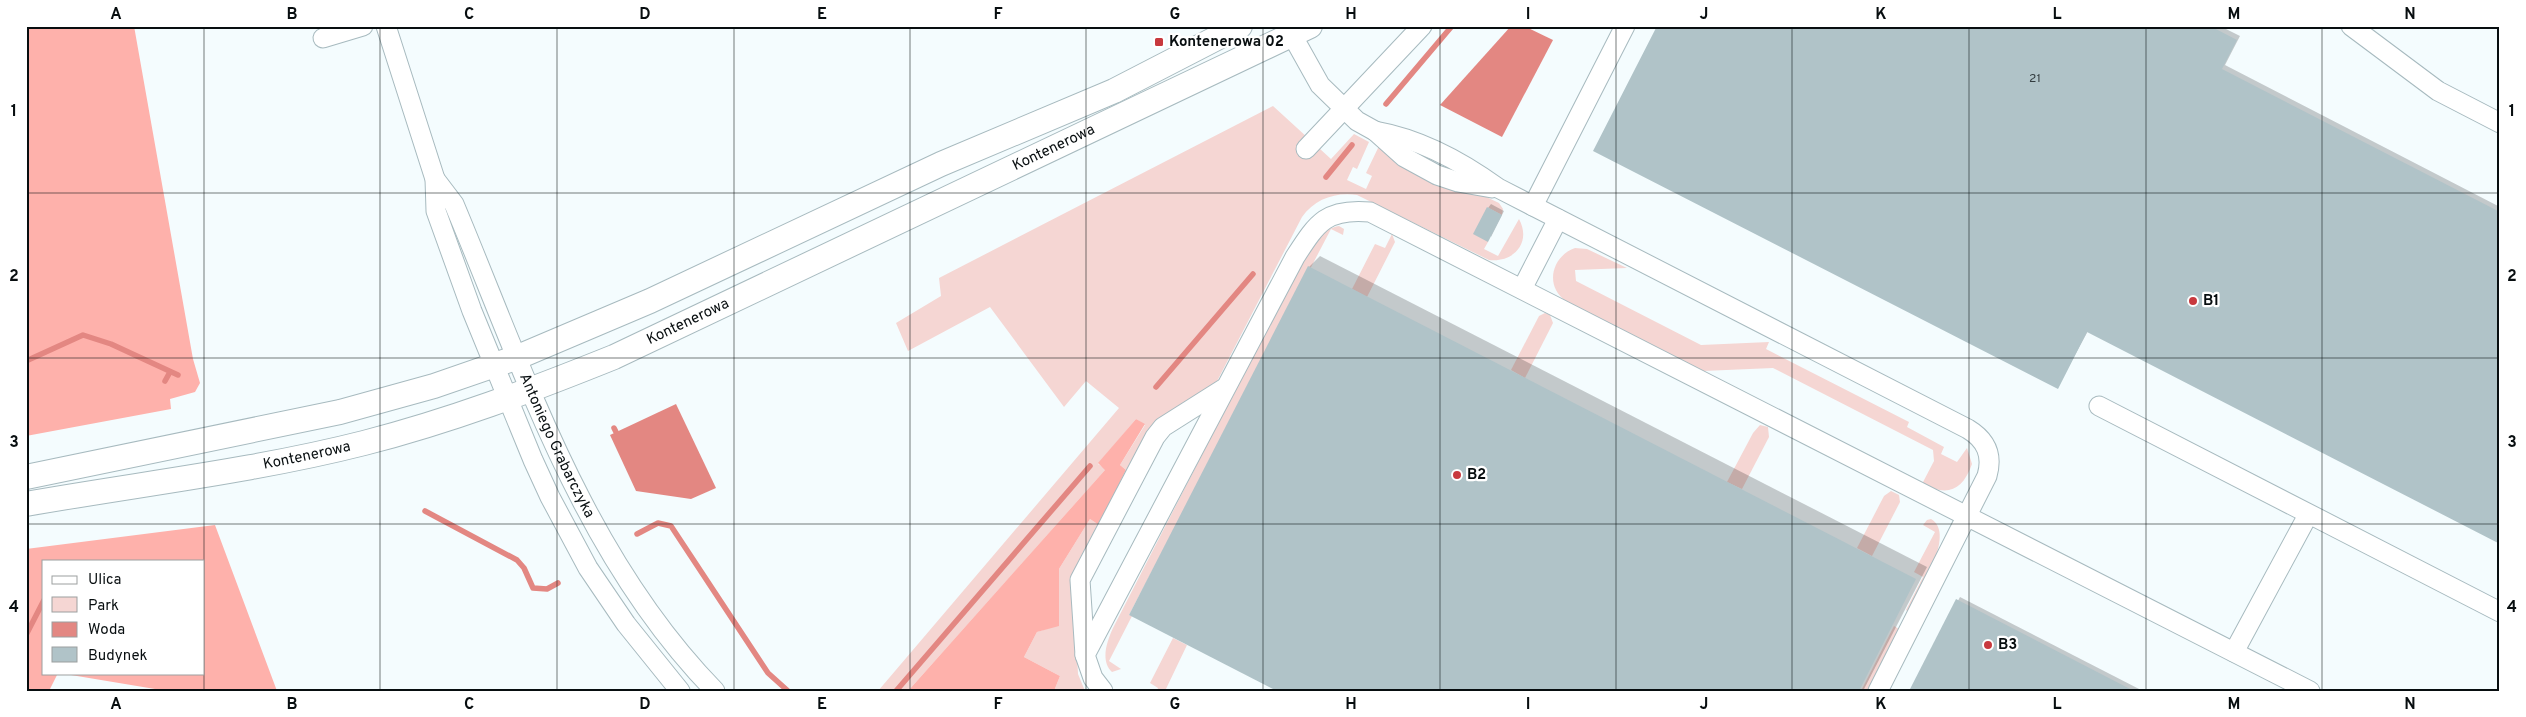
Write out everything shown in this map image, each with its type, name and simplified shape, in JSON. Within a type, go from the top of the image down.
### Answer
[{"type":"main road","name":"Kontenerowa","points":[[26,477],[340,412],[434,386],[494,366],[650,301],[941,164],[1114,91],[1240,26]]},
{"type":"main road","name":"Kontenerowa","points":[[26,504],[327,451],[426,426],[508,399],[614,357],[1296,29]]},
{"type":"street","points":[[323,38],[363,26]]},
{"type":"street","name":"Antoniego Grabarczyka","points":[[386,26],[435,179],[436,210],[494,366],[550,498],[588,568],[626,624],[680,691]]},
{"type":"street","points":[[1306,149],[1422,26]]},
{"type":"street","points":[[1533,206],[1625,26]]},
{"type":"street","points":[[2351,26],[2438,91],[2500,123]]},
{"type":"street","points":[[1296,29],[1320,85],[1342,109],[1357,121],[1375,131],[1399,154],[1437,175],[1458,182],[1498,188],[1976,434],[1982,439],[1988,452],[1989,468],[1967,516],[1878,691]]},
{"type":"street","name":"Antoniego Grabarczyka","points":[[435,179],[454,204],[580,501],[611,555],[671,642],[715,691]]},
{"type":"street","points":[[1085,655],[1294,257],[1313,230],[1334,214],[1349,210],[1370,212],[2310,691]]},
{"type":"street","points":[[1522,289],[1558,219]]},
{"type":"street","points":[[1103,691],[1093,678],[1085,655],[1079,594],[1080,580],[1155,436],[1163,427],[1224,389]]},
{"type":"street","points":[[2099,406],[2500,612]]},
{"type":"street","points":[[2234,652],[2308,515]]},
{"type":"green space","points":[[1273,106],[1331,159],[1354,134],[1369,142],[1357,169],[1353,167],[1347,180],[1366,189],[1372,176],[1366,173],[1379,146],[1499,203],[1503,209],[1502,215],[1487,207],[1488,242],[1484,249],[1498,256],[1519,219],[1523,236],[1522,243],[1512,255],[1498,260],[1489,260],[1357,195],[1333,196],[1319,201],[1302,217],[1213,389],[1155,427],[1075,612],[1078,674],[1085,691],[1054,691],[1060,676],[1024,657],[1037,632],[1058,625],[1059,569],[1090,519],[1099,525],[1126,470],[1120,465],[1145,425],[1136,419],[1098,464],[1106,469],[908,691],[878,691],[1119,408],[1086,381],[1064,407],[990,307],[908,351],[896,323],[941,296],[939,278]]},
{"type":"green space","points":[[1339,226],[1344,229],[1343,235],[1331,229],[1129,615],[1132,616],[1109,661],[1121,669],[1112,672],[1108,667],[1105,657],[1113,628],[1300,264],[1321,235],[1332,228]]},
{"type":"green space","points":[[1392,234],[1395,242],[1367,297],[1352,289],[1375,244],[1385,248]]},
{"type":"green space","points":[[1575,248],[1587,249],[1627,268],[1575,270],[1576,281],[1701,345],[1769,342],[1766,349],[1909,422],[1907,427],[1944,447],[1941,454],[1957,462],[1967,448],[1972,464],[1968,473],[1963,481],[1953,489],[1939,490],[1931,488],[1922,484],[1934,461],[1933,450],[1773,368],[1703,371],[1566,301],[1555,288],[1554,272],[1556,264],[1561,258]]},
{"type":"green space","points":[[1545,313],[1550,315],[1553,323],[1525,378],[1511,370],[1539,316]]},
{"type":"green space","points":[[1760,425],[1768,427],[1769,437],[1742,489],[1727,482],[1753,433]]},
{"type":"green space","points":[[1891,491],[1899,495],[1900,502],[1872,556],[1857,548],[1884,496]]},
{"type":"green space","points":[[1931,519],[1938,527],[1940,537],[1938,550],[1927,578],[1908,612],[1906,610],[1923,577],[1914,572],[1935,532],[1923,525],[1927,520]]},
{"type":"green space","points":[[1894,626],[1899,629],[1868,691],[1861,691]]},
{"type":"green space","points":[[1173,638],[1187,645],[1165,691],[1157,691],[1158,688],[1150,683]]},
{"type":"shaded area","points":[[26,26],[134,26],[193,359],[200,383],[195,392],[170,399],[171,409],[26,436]]},
{"type":"shaded area","points":[[1136,419],[1145,424],[1120,465],[1126,470],[1099,525],[1090,519],[1059,569],[1059,626],[1037,632],[1024,657],[1060,676],[1054,691],[908,691],[1105,470],[1098,463]]},
{"type":"shaded area","points":[[215,525],[277,691],[167,691],[65,674],[205,674],[205,560],[42,560],[42,674],[58,674],[49,691],[26,691],[26,549]]},
{"type":"water","points":[[1511,26],[1524,26],[1553,40],[1502,137],[1440,105]]},
{"type":"water","points":[[676,404],[716,488],[691,499],[636,491],[610,435]]},
{"type":"building","name":"B1","points":[[1657,26],[2210,26],[2237,40],[2222,69],[2500,212],[2500,544],[2087,332],[2058,389],[1593,151]]},
{"type":"building","points":[[1487,207],[1502,215],[1488,242],[1473,234]]},
{"type":"building","name":"B2","points":[[1308,266],[1916,579],[1859,691],[1277,691],[1129,615]]},
{"type":"building","name":"B3","points":[[1956,599],[2134,691],[1909,691]]},
{"type":"waterway","points":[[1386,104],[1452,26]]},
{"type":"waterway","points":[[1326,177],[1352,145]]},
{"type":"waterway","points":[[1156,387],[1253,274]]},
{"type":"waterway","points":[[26,361],[83,335],[111,344],[178,375]]},
{"type":"waterway","points":[[165,381],[170,372]]},
{"type":"waterway","points":[[614,428],[616,432]]},
{"type":"waterway","points":[[896,691],[1090,466]]},
{"type":"waterway","points":[[425,511],[517,560],[524,568],[533,588],[547,589],[558,583]]},
{"type":"waterway","points":[[637,534],[658,523],[671,526],[768,673],[788,691]]},
{"type":"waterway","points":[[26,635],[42,604]]},
{"type":"place","name":"Kontenerowa 02","points":[[1159,42]]},
{"type":"place","name":"B1","points":[[2193,301]]},
{"type":"place","name":"B2","points":[[1457,475]]},
{"type":"place","name":"B3","points":[[1988,645]]}]
